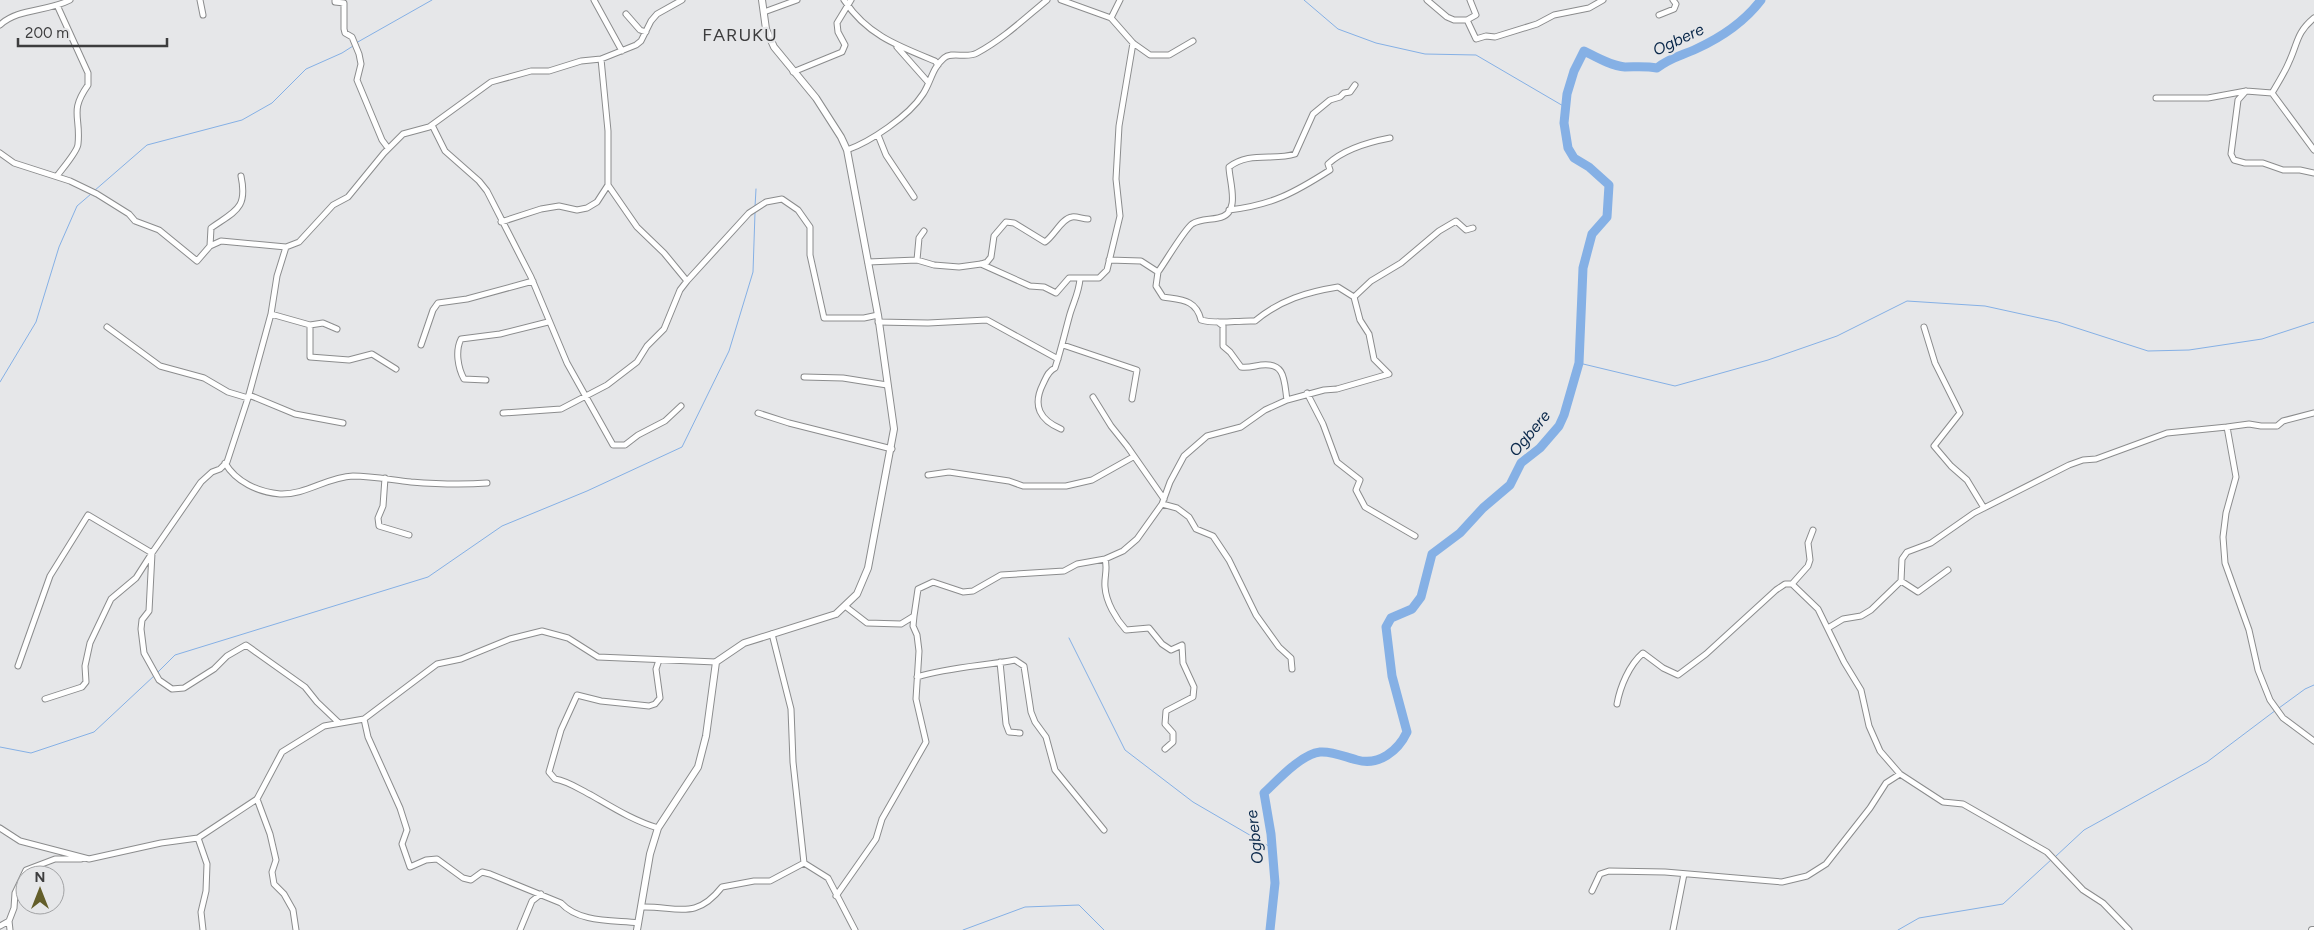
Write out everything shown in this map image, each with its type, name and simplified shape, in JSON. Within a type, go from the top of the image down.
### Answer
[{"type":"street","points":[[0,25],[13,15],[42,10],[70,0]]},
{"type":"street","points":[[200,0],[203,15]]},
{"type":"street","points":[[335,0],[335,2],[344,3],[345,33],[352,37],[360,62],[357,80],[382,140],[388,148]]},
{"type":"street","points":[[594,0],[622,51]]},
{"type":"street","points":[[0,153],[14,163],[57,176],[97,194],[129,214],[135,221],[159,230],[197,261],[210,246],[221,241],[286,247],[299,242],[334,205],[348,197],[388,148],[409,131],[432,125],[492,82],[531,72],[549,71],[581,61],[600,59],[622,51],[641,41],[651,21],[657,14],[682,0]]},
{"type":"street","points":[[10,930],[9,921],[14,908],[15,893],[26,870],[55,859],[89,859],[161,843],[198,838],[257,800],[282,752],[324,726],[338,722],[364,719],[392,700],[437,664],[460,659],[510,639],[542,631],[568,638],[598,658],[716,662],[744,643],[836,614],[857,594],[868,568],[883,482],[892,450],[894,429],[878,319],[846,150],[841,137],[816,98],[774,47],[766,29],[762,0]]},
{"type":"street","points":[[764,12],[796,0]]},
{"type":"street","points":[[844,0],[856,16],[872,30],[897,46],[935,61],[938,65]]},
{"type":"street","points":[[793,72],[842,52],[845,45],[838,32],[837,23],[851,0]]},
{"type":"street","points":[[846,150],[861,146],[878,135],[915,103],[924,93],[928,82],[945,56],[966,57],[976,53],[1021,23],[1047,0]]},
{"type":"street","points":[[1060,0],[1110,18],[1143,52],[1169,56],[1193,41]]},
{"type":"street","points":[[1110,18],[1120,0]]},
{"type":"street","points":[[1428,0],[1447,17],[1454,20],[1467,20],[1476,15],[1470,0]]},
{"type":"street","points":[[1467,20],[1476,39],[1486,36],[1495,37],[1537,24],[1554,15],[1589,8],[1603,0]]},
{"type":"street","points":[[1659,15],[1674,10],[1676,4],[1673,0]]},
{"type":"street","points":[[57,176],[78,146],[76,108],[78,99],[88,85],[88,73],[58,5]]},
{"type":"street","points":[[626,14],[640,30],[646,32]]},
{"type":"street","points":[[2272,93],[2290,61],[2295,42],[2307,24],[2314,18]]},
{"type":"street","points":[[981,264],[1030,286],[1044,287],[1056,293],[1069,278],[1100,278],[1107,270],[1120,216],[1116,179],[1118,134],[1133,43]]},
{"type":"street","points":[[897,46],[928,82]]},
{"type":"street","points":[[501,222],[542,209],[559,206],[577,210],[588,208],[597,202],[608,186],[608,131],[600,59]]},
{"type":"street","points":[[836,896],[876,839],[882,820],[926,742],[916,699],[919,651],[918,635],[913,626],[918,589],[933,582],[963,592],[973,591],[1002,575],[1064,572],[1077,564],[1105,559],[1123,551],[1137,539],[1163,502],[1170,482],[1184,456],[1206,436],[1241,427],[1265,410],[1307,393],[1337,389],[1389,374],[1374,359],[1369,334],[1360,320],[1354,297],[1338,286],[1314,291],[1272,307],[1255,321],[1211,323],[1201,320],[1199,311],[1190,301],[1163,297],[1156,286],[1158,272],[1192,224],[1203,220],[1221,218],[1229,210],[1233,196],[1229,167],[1234,163],[1254,157],[1282,157],[1295,154],[1313,114],[1330,100],[1340,97],[1344,92],[1350,92],[1355,84]]},
{"type":"street","points":[[2246,91],[2238,100],[2231,154],[2234,160],[2245,163],[2262,163],[2283,170],[2300,170],[2314,173]]},
{"type":"street","points":[[2156,98],[2208,98],[2246,91],[2272,93],[2314,150]]},
{"type":"street","points":[[432,125],[445,151],[479,181],[487,191],[501,222],[517,246],[567,363],[613,445],[625,445],[638,435],[665,421],[682,406]]},
{"type":"street","points":[[878,135],[886,155],[914,197]]},
{"type":"street","points":[[1229,210],[1252,208],[1294,193],[1330,170],[1328,164],[1339,154],[1390,138]]},
{"type":"street","points":[[210,246],[211,228],[238,209],[243,199],[244,190],[241,176]]},
{"type":"street","points":[[608,186],[637,227],[664,253],[687,281]]},
{"type":"street","points":[[503,413],[561,409],[607,385],[637,362],[647,346],[664,329],[680,290],[687,281],[749,213],[766,202],[782,199],[798,210],[810,227],[810,255],[824,318],[864,318],[928,324],[987,320],[1058,359]]},
{"type":"street","points":[[868,262],[917,260],[934,265],[959,267],[981,264],[987,262],[991,257],[994,236],[1006,222],[1014,223],[1045,242],[1053,237],[1068,219],[1073,216],[1088,219]]},
{"type":"street","points":[[1354,297],[1371,281],[1401,262],[1439,231],[1456,221],[1466,230],[1473,228]]},
{"type":"street","points":[[917,260],[919,238],[924,231]]},
{"type":"street","points":[[45,699],[82,687],[86,682],[85,666],[90,644],[111,599],[136,578],[200,482],[225,464],[248,396],[271,314],[277,276],[286,247]]},
{"type":"street","points":[[1110,260],[1142,260],[1158,272]]},
{"type":"street","points":[[1061,429],[1050,424],[1043,416],[1038,409],[1037,396],[1058,359],[1070,316],[1079,293],[1080,279]]},
{"type":"street","points":[[421,345],[433,310],[438,303],[533,282]]},
{"type":"street","points":[[271,314],[310,325],[323,323],[338,329]]},
{"type":"street","points":[[486,380],[464,379],[460,371],[458,356],[458,344],[461,340],[500,334],[548,322]]},
{"type":"street","points":[[1218,322],[1223,326],[1223,346],[1241,367],[1267,364],[1278,367],[1283,372],[1287,400]]},
{"type":"street","points":[[310,325],[310,357],[349,360],[372,354],[396,369]]},
{"type":"street","points":[[106,327],[160,366],[204,378],[228,392],[248,396],[295,414],[343,423]]},
{"type":"street","points":[[1924,327],[1935,363],[1960,413],[1934,446],[1951,466],[1967,480],[1984,508]]},
{"type":"street","points":[[1063,345],[1137,370],[1132,399]]},
{"type":"street","points":[[804,377],[843,378],[888,385]]},
{"type":"street","points":[[1307,393],[1323,424],[1337,462],[1360,480],[1356,490],[1365,507],[1415,536]]},
{"type":"street","points":[[1093,397],[1163,502],[1177,508],[1189,517],[1196,529],[1213,536],[1229,560],[1256,615],[1279,647],[1290,658],[1292,669]]},
{"type":"street","points":[[758,413],[789,424],[892,450]]},
{"type":"street","points":[[1828,628],[1843,619],[1861,616],[1871,610],[1901,582],[1902,559],[1907,552],[1931,543],[1954,525],[1984,508],[2069,465],[2083,460],[2096,459],[2168,434],[2249,424],[2277,426],[2283,422],[2314,413]]},
{"type":"street","points":[[2227,427],[2236,476],[2226,513],[2223,537],[2225,563],[2249,630],[2258,670],[2270,700],[2283,718],[2314,742]]},
{"type":"street","points":[[928,475],[949,472],[1009,480],[1023,486],[1066,486],[1092,480],[1133,457]]},
{"type":"street","points":[[225,464],[237,479],[251,487],[280,494],[308,490],[335,478],[353,476],[448,484],[487,483]]},
{"type":"street","points":[[385,478],[383,506],[378,518],[379,526],[409,534]]},
{"type":"street","points":[[18,666],[50,576],[88,515],[152,553]]},
{"type":"street","points":[[1792,584],[1808,566],[1810,560],[1808,543],[1813,530]]},
{"type":"street","points":[[152,553],[149,612],[142,620],[141,629],[144,653],[159,680],[172,689],[184,688],[214,669],[227,656],[246,645],[305,686],[317,702],[338,722]]},
{"type":"street","points":[[1105,559],[1107,567],[1105,588],[1116,619],[1126,630],[1149,628],[1162,644],[1170,650],[1182,645],[1183,663],[1194,686],[1193,697],[1166,711],[1164,724],[1173,733],[1172,742],[1165,749]]},
{"type":"street","points":[[1901,582],[1918,592],[1948,570]]},
{"type":"street","points":[[1617,704],[1619,693],[1634,661],[1643,653],[1663,668],[1678,675],[1706,654],[1776,590],[1785,584],[1792,584],[1818,609],[1844,662],[1862,690],[1869,726],[1880,751],[1900,774],[1943,802],[1963,804],[2047,852],[2083,890],[2103,903],[2130,930]]},
{"type":"street","points":[[845,606],[867,622],[901,624],[914,616]]},
{"type":"street","points":[[772,634],[791,710],[793,762],[804,863]]},
{"type":"street","points":[[658,828],[641,823],[563,780],[555,779],[549,772],[561,730],[577,695],[601,701],[649,706],[655,704],[660,698],[656,669],[660,660]]},
{"type":"street","points":[[917,677],[935,672],[1016,660],[1024,666],[1027,675],[1031,712],[1035,722],[1046,737],[1055,770],[1104,830]]},
{"type":"street","points":[[364,719],[368,736],[400,808],[407,830],[402,844],[410,867],[426,860],[437,859],[462,878],[471,880],[482,872],[490,874],[561,903],[568,911],[583,916],[638,926],[650,854],[658,828],[698,767],[706,736],[716,662]]},
{"type":"street","points":[[1000,662],[1006,724],[1009,732],[1020,734]]},
{"type":"street","points":[[1592,891],[1600,874],[1608,871],[1684,874],[1782,882],[1807,876],[1826,864],[1870,808],[1886,783],[1900,774]]},
{"type":"street","points":[[257,800],[270,834],[276,860],[272,872],[274,884],[284,894],[293,910],[296,930]]},
{"type":"street","points":[[0,828],[20,841],[89,859]]},
{"type":"street","points":[[198,838],[207,864],[206,891],[201,912],[203,930]]},
{"type":"street","points":[[804,863],[828,878],[855,930]]},
{"type":"street","points":[[641,907],[694,910],[711,901],[722,888],[741,886],[754,881],[770,881],[804,863]]},
{"type":"street","points":[[1673,930],[1684,874]]},
{"type":"street","points":[[520,930],[532,901],[540,894]]},
{"type":"street","points":[[0,926],[9,921]]},
{"type":"waterway","points":[[356,43],[432,0]]},
{"type":"waterway","points":[[1304,0],[1338,29],[1376,43],[1425,54],[1476,55],[1565,107]]},
{"type":"waterway","name":"Ogbere","points":[[1270,930],[1275,883],[1271,834],[1264,793],[1297,763],[1313,754],[1330,752],[1357,760],[1373,761],[1393,751],[1403,739],[1407,732],[1392,676],[1386,627],[1391,618],[1412,609],[1421,597],[1432,554],[1460,533],[1483,508],[1510,485],[1521,463],[1540,448],[1559,426],[1564,415],[1579,363],[1583,268],[1592,234],[1607,217],[1609,185],[1589,167],[1574,158],[1568,148],[1564,123],[1567,94],[1574,71],[1584,51],[1614,65],[1657,68],[1667,61],[1714,40],[1740,22],[1761,0]]},
{"type":"waterway","points":[[94,191],[147,145],[242,120],[272,103],[306,69],[353,46]]},
{"type":"waterway","points":[[755,207],[756,189]]},
{"type":"waterway","points":[[0,382],[36,322],[59,247],[77,206],[91,194]]},
{"type":"waterway","points":[[158,672],[175,655],[428,577],[502,526],[587,491],[682,447],[729,351],[753,272],[755,213]]},
{"type":"waterway","points":[[1579,363],[1675,386],[1768,360],[1837,336],[1907,301],[1985,306],[2058,322],[2148,351],[2189,350],[2262,339],[2314,322]]},
{"type":"waterway","points":[[1069,638],[1125,750],[1193,802],[1272,848]]},
{"type":"waterway","points":[[0,747],[31,753],[94,732],[155,675]]},
{"type":"waterway","points":[[2279,708],[2305,689],[2314,685]]},
{"type":"waterway","points":[[2055,857],[2084,830],[2207,762],[2276,710]]},
{"type":"waterway","points":[[1898,930],[1919,918],[2003,904],[2052,859]]},
{"type":"waterway","points":[[963,930],[1025,907],[1079,905],[1104,930]]},
{"type":"district","name":"FARUKU","points":[[740,35]]}]
